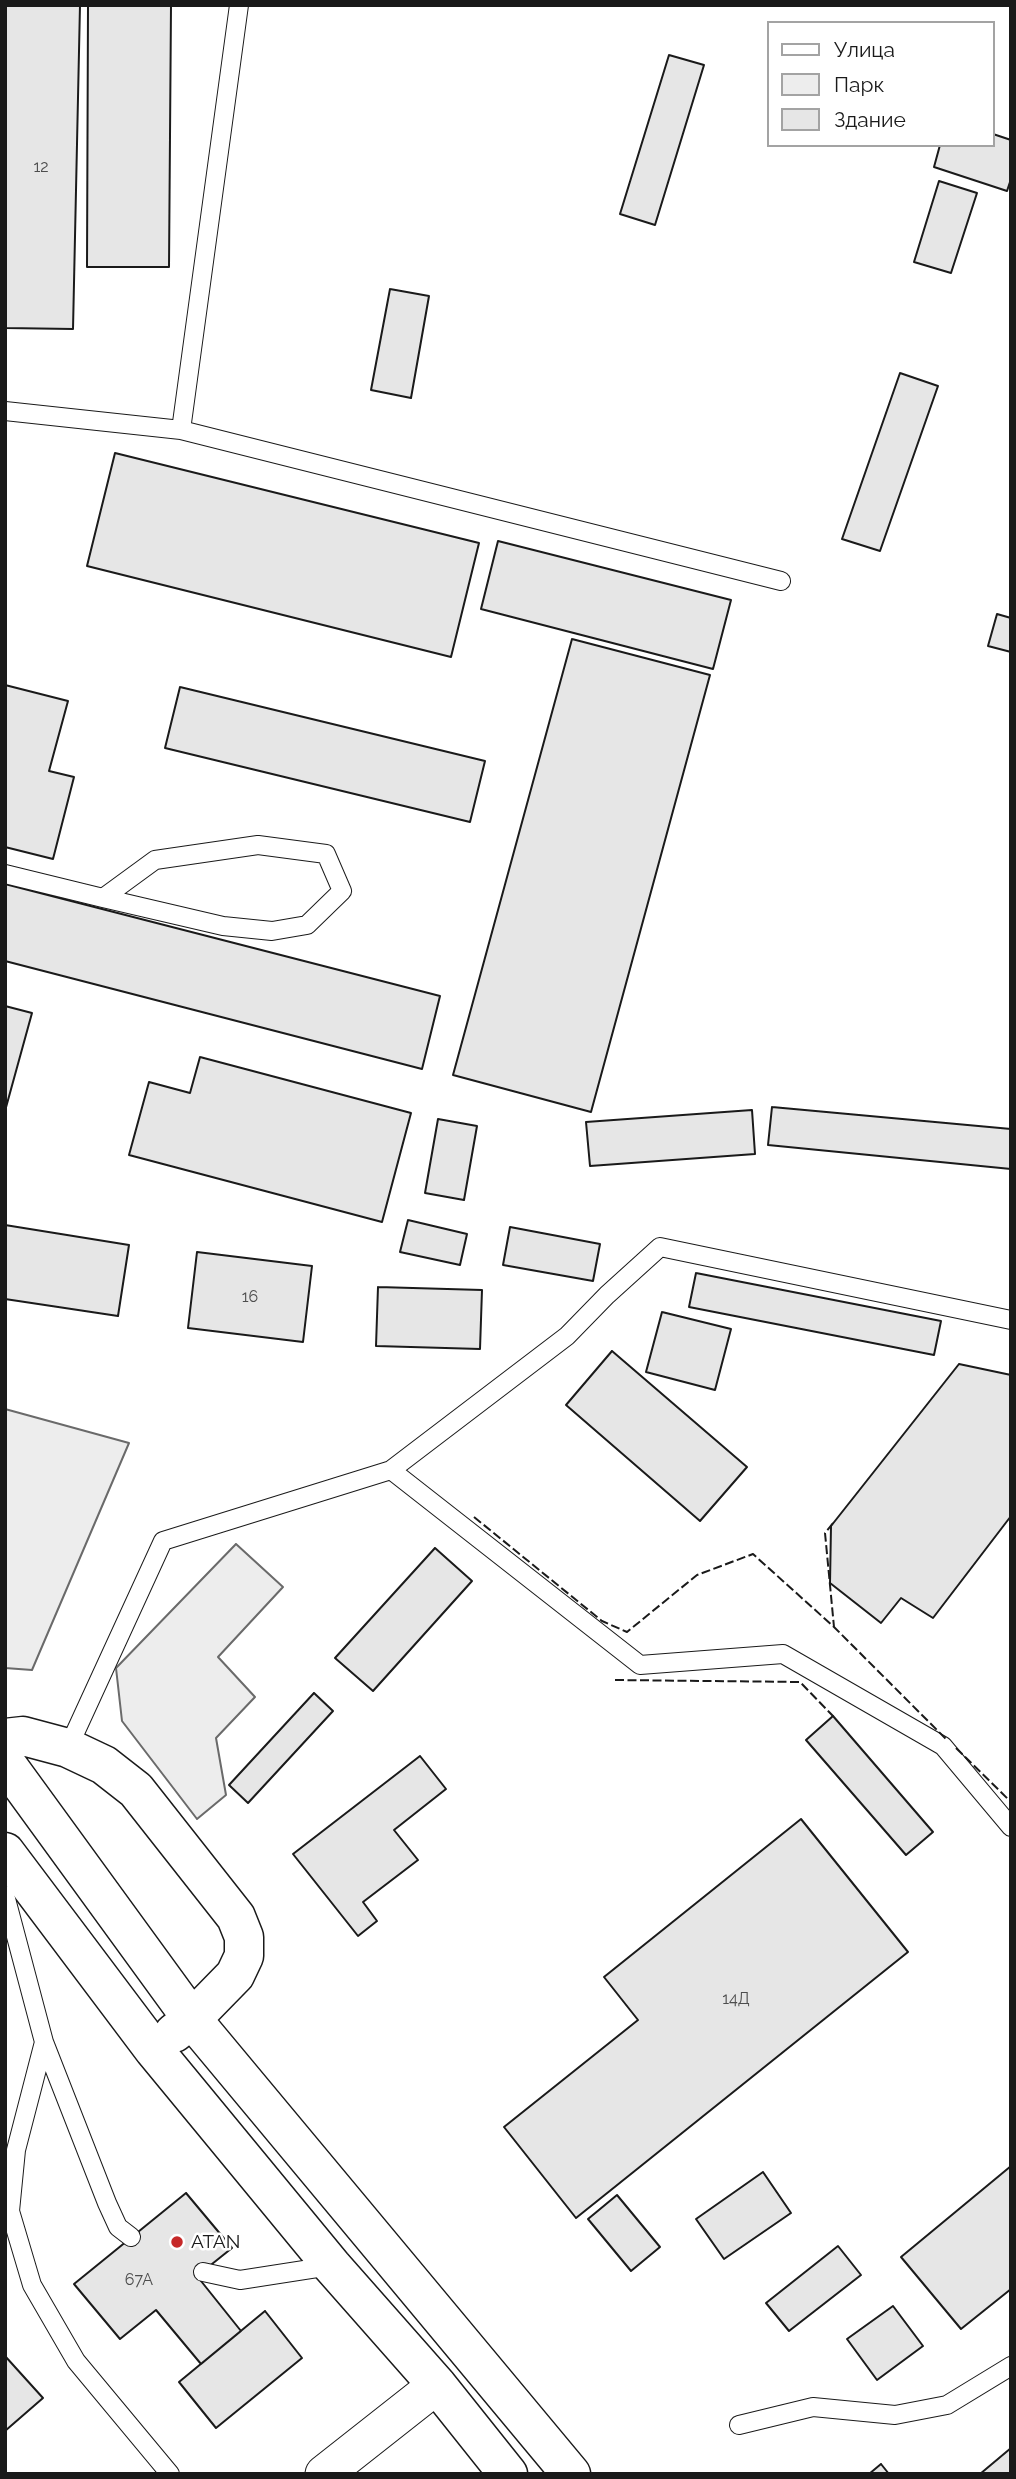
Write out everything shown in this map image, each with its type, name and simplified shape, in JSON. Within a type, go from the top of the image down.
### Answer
[{"type":"main road","points":[[5,1738],[23,1736],[68,1748],[104,1765],[136,1790],[236,1917],[244,1937],[244,1956],[235,1975],[192,2019],[154,2050]]},
{"type":"main road","points":[[5,1762],[192,2019],[571,2474]]},
{"type":"main road","points":[[5,1852],[154,2050],[332,2266],[437,2385],[508,2474]]},
{"type":"street","points":[[324,2474],[437,2385]]},
{"type":"lane","points":[[181,430],[239,5]]},
{"type":"lane","points":[[5,411],[181,430],[781,581]]},
{"type":"lane","points":[[5,874],[103,898],[223,926],[272,931],[307,925],[342,891],[326,854],[258,845],[155,860],[103,898]]},
{"type":"lane","points":[[68,1748],[163,1541],[391,1470],[567,1336],[660,1247],[1011,1320]]},
{"type":"lane","points":[[391,1470],[640,1665],[782,1654],[943,1746],[1011,1827]]},
{"type":"lane","points":[[5,1895],[44,2042],[107,2203],[118,2227],[131,2238]]},
{"type":"lane","points":[[44,2042],[16,2150],[10,2211],[32,2285],[76,2361],[170,2474]]},
{"type":"lane","points":[[203,2272],[240,2280],[332,2266]]},
{"type":"lane","points":[[739,2425],[813,2407],[895,2415],[947,2404],[1011,2366]]},
{"type":"green space","points":[[5,1409],[129,1443],[32,1670],[5,1668]]},
{"type":"green space","points":[[236,1544],[283,1587],[218,1657],[255,1697],[216,1738],[226,1795],[197,1819],[122,1721],[116,1668]]},
{"type":"building","points":[[5,5],[80,5],[73,329],[5,328]]},
{"type":"building","points":[[88,5],[171,5],[169,267],[87,267]]},
{"type":"building","points":[[669,55],[704,65],[655,225],[620,214]]},
{"type":"building","points":[[995,135],[1011,140],[1011,179],[1007,191],[934,167],[939,147],[995,147]]},
{"type":"building","points":[[939,181],[977,193],[951,273],[914,262]]},
{"type":"building","points":[[390,289],[429,296],[411,398],[371,390]]},
{"type":"building","points":[[900,373],[938,386],[880,551],[842,539]]},
{"type":"building","points":[[115,453],[479,543],[451,657],[87,566]]},
{"type":"building","points":[[498,541],[731,600],[713,669],[481,609]]},
{"type":"building","points":[[997,614],[1011,618],[1011,652],[988,646]]},
{"type":"building","points":[[572,639],[710,675],[591,1112],[453,1075]]},
{"type":"building","points":[[5,685],[68,701],[49,771],[74,777],[53,859],[5,847]]},
{"type":"building","points":[[180,687],[485,761],[470,822],[165,748]]},
{"type":"building","points":[[5,884],[440,996],[422,1069],[5,961]]},
{"type":"building","points":[[5,1006],[32,1013],[5,1111]]},
{"type":"building","points":[[200,1057],[411,1113],[382,1222],[129,1155],[149,1082],[190,1093]]},
{"type":"building","points":[[772,1107],[1011,1129],[1011,1169],[768,1145]]},
{"type":"building","points":[[752,1110],[755,1154],[590,1166],[586,1122]]},
{"type":"building","points":[[438,1119],[477,1126],[464,1200],[425,1193]]},
{"type":"building","points":[[408,1220],[467,1234],[460,1265],[400,1252]]},
{"type":"building","points":[[5,1225],[129,1245],[118,1316],[5,1299]]},
{"type":"building","points":[[510,1227],[600,1244],[593,1281],[503,1265]]},
{"type":"building","points":[[197,1252],[312,1266],[303,1342],[188,1328]]},
{"type":"building","points":[[696,1273],[941,1321],[934,1355],[689,1307]]},
{"type":"building","points":[[378,1287],[482,1290],[480,1349],[376,1346]]},
{"type":"building","points":[[662,1312],[731,1329],[715,1390],[646,1372]]},
{"type":"building","points":[[612,1351],[747,1467],[700,1521],[566,1405]]},
{"type":"building","points":[[959,1364],[1011,1375],[1011,1516],[933,1618],[901,1598],[881,1623],[830,1583],[831,1526]]},
{"type":"building","points":[[435,1548],[472,1581],[373,1691],[335,1658]]},
{"type":"building","points":[[314,1693],[333,1711],[248,1803],[229,1785]]},
{"type":"building","points":[[833,1716],[933,1832],[906,1855],[806,1740]]},
{"type":"building","points":[[420,1756],[446,1789],[394,1830],[418,1860],[363,1902],[377,1921],[358,1936],[293,1854]]},
{"type":"building","points":[[801,1819],[908,1952],[576,2218],[504,2127],[638,2020],[604,1977]]},
{"type":"building","points":[[1011,2166],[1011,2289],[961,2329],[901,2257]]},
{"type":"building","points":[[763,2172],[791,2213],[724,2259],[696,2219]]},
{"type":"building","points":[[186,2193],[232,2248],[197,2276],[241,2331],[201,2364],[156,2310],[120,2339],[74,2284]]},
{"type":"building","points":[[617,2195],[660,2247],[631,2271],[588,2219]]},
{"type":"building","points":[[838,2246],[861,2275],[789,2331],[766,2303]]},
{"type":"building","points":[[893,2306],[923,2346],[877,2380],[847,2339]]},
{"type":"building","points":[[265,2311],[302,2358],[216,2428],[179,2382]]},
{"type":"building","points":[[5,2356],[43,2398],[5,2431]]},
{"type":"building","points":[[1011,2448],[1011,2474],[980,2474]]},
{"type":"building","points":[[881,2464],[889,2474],[869,2474]]},
{"type":"fence","points":[[474,1517],[602,1621],[627,1632],[697,1575],[753,1554],[834,1627],[946,1739]]},
{"type":"fence","points":[[833,1523],[825,1533],[834,1627]]},
{"type":"fence","points":[[615,1680],[800,1682],[833,1716]]},
{"type":"fence","points":[[956,1748],[1011,1802]]},
{"type":"place","name":"ATAN","points":[[177,2242]]}]
